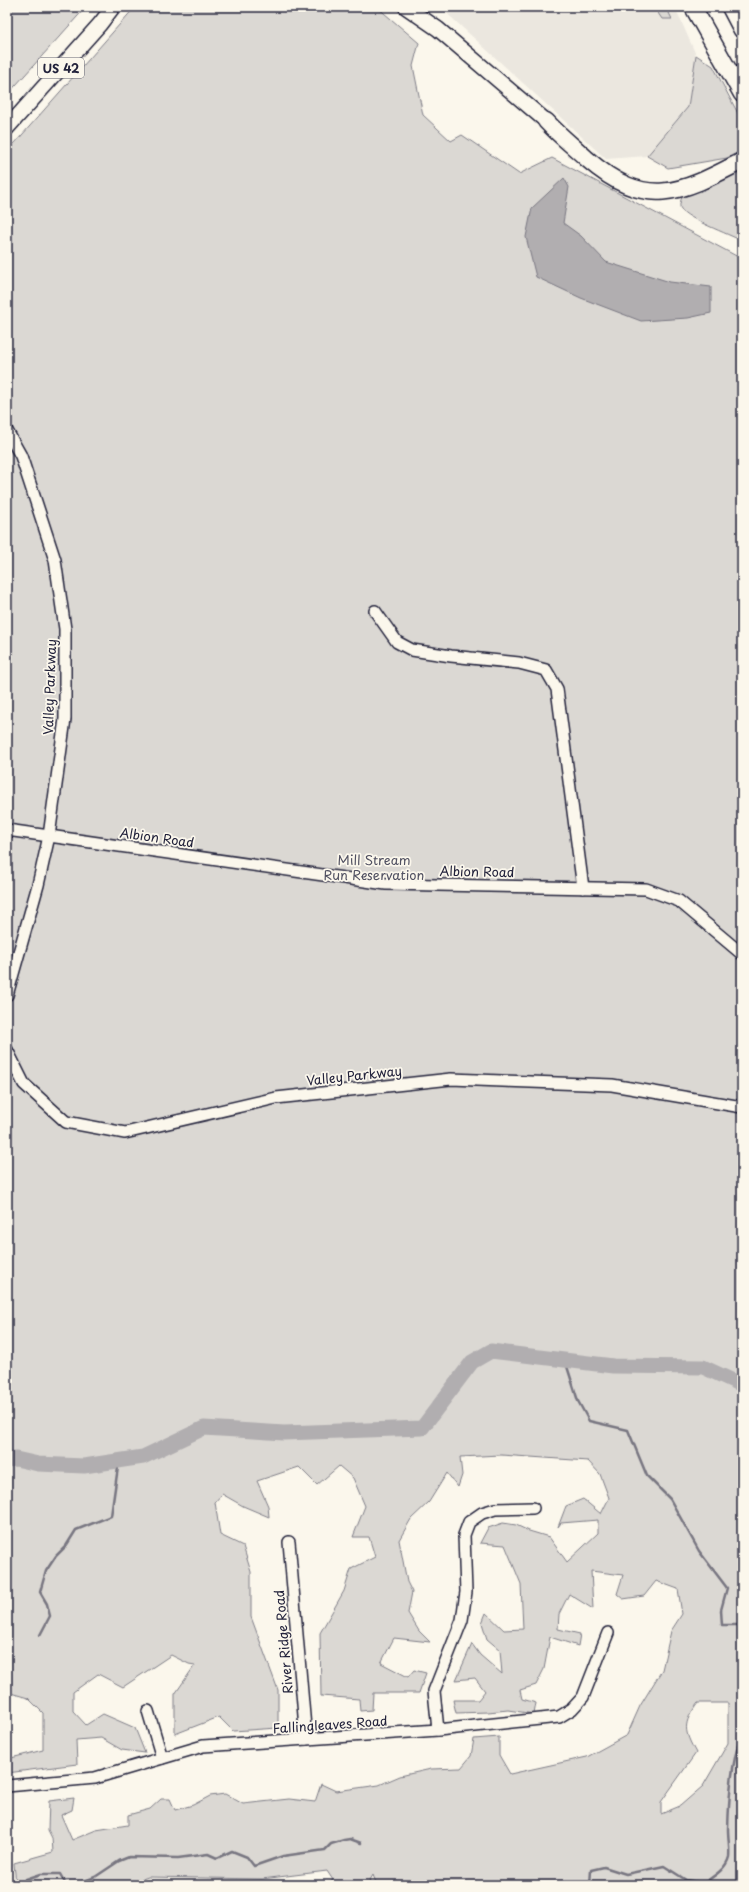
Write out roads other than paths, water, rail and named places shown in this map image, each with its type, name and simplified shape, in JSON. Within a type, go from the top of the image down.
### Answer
[{"type":"highway","points":[[693,7],[742,94]]},
{"type":"highway","points":[[730,7],[742,30]]},
{"type":"highway","points":[[546,121],[557,133],[602,172],[628,187],[645,191],[670,191],[694,185],[736,161]]},
{"type":"main road","name":"US 42","points":[[7,128],[100,24],[113,7]]},
{"type":"main road","points":[[406,7],[438,29],[546,121]]},
{"type":"street","name":"Valley Parkway","points":[[7,431],[22,456],[55,560],[65,629],[65,719],[49,836],[38,885],[7,995]]},
{"type":"street","points":[[375,612],[397,642],[412,650],[451,656],[519,663],[546,670],[557,688],[583,888]]},
{"type":"street","name":"Albion Road","points":[[7,830],[386,884],[646,889],[679,901],[742,954]]},
{"type":"street","name":"Valley Parkway","points":[[7,1050],[24,1084],[66,1122],[125,1133],[276,1098],[451,1079],[612,1085],[742,1107]]},
{"type":"street","points":[[438,1730],[434,1691],[462,1620],[466,1592],[464,1535],[469,1522],[482,1513],[495,1510],[533,1508]]},
{"type":"street","name":"River Ridge Road","points":[[289,1542],[306,1739]]},
{"type":"street","name":"Fallingleaves Road","points":[[7,1786],[95,1778],[203,1746],[438,1730],[558,1717],[572,1709],[583,1697],[608,1633]]},
{"type":"street","points":[[148,1711],[162,1758]]},
{"type":"waterway","points":[[7,1460],[16,1459],[38,1464],[84,1466],[143,1457],[204,1428],[284,1433],[422,1428],[472,1362],[491,1351],[613,1366],[703,1367],[742,1385]]},
{"type":"waterway","points":[[565,1360],[578,1401],[589,1421],[628,1430],[647,1476],[670,1499],[699,1551],[727,1588],[721,1610],[722,1625],[742,1625]]},
{"type":"waterway","points":[[40,1635],[50,1616],[47,1604],[40,1592],[46,1571],[56,1556],[66,1546],[76,1530],[111,1516],[119,1460]]},
{"type":"waterway","points":[[742,1707],[742,1722]]},
{"type":"waterway","points":[[590,1885],[591,1870],[604,1867],[626,1874],[664,1866],[686,1880],[704,1883],[716,1875],[725,1865],[729,1857],[728,1829],[731,1780],[735,1756],[742,1733]]},
{"type":"waterway","points":[[26,1879],[41,1874],[60,1874],[65,1883],[74,1885],[95,1877],[119,1861],[129,1857],[178,1858],[208,1854],[217,1858],[232,1851],[247,1857],[254,1866],[283,1856],[325,1850],[331,1844],[344,1840],[350,1839],[361,1843]]},
{"type":"park label","name":"Mill Stream Run Reservation","points":[[374,866]]}]
